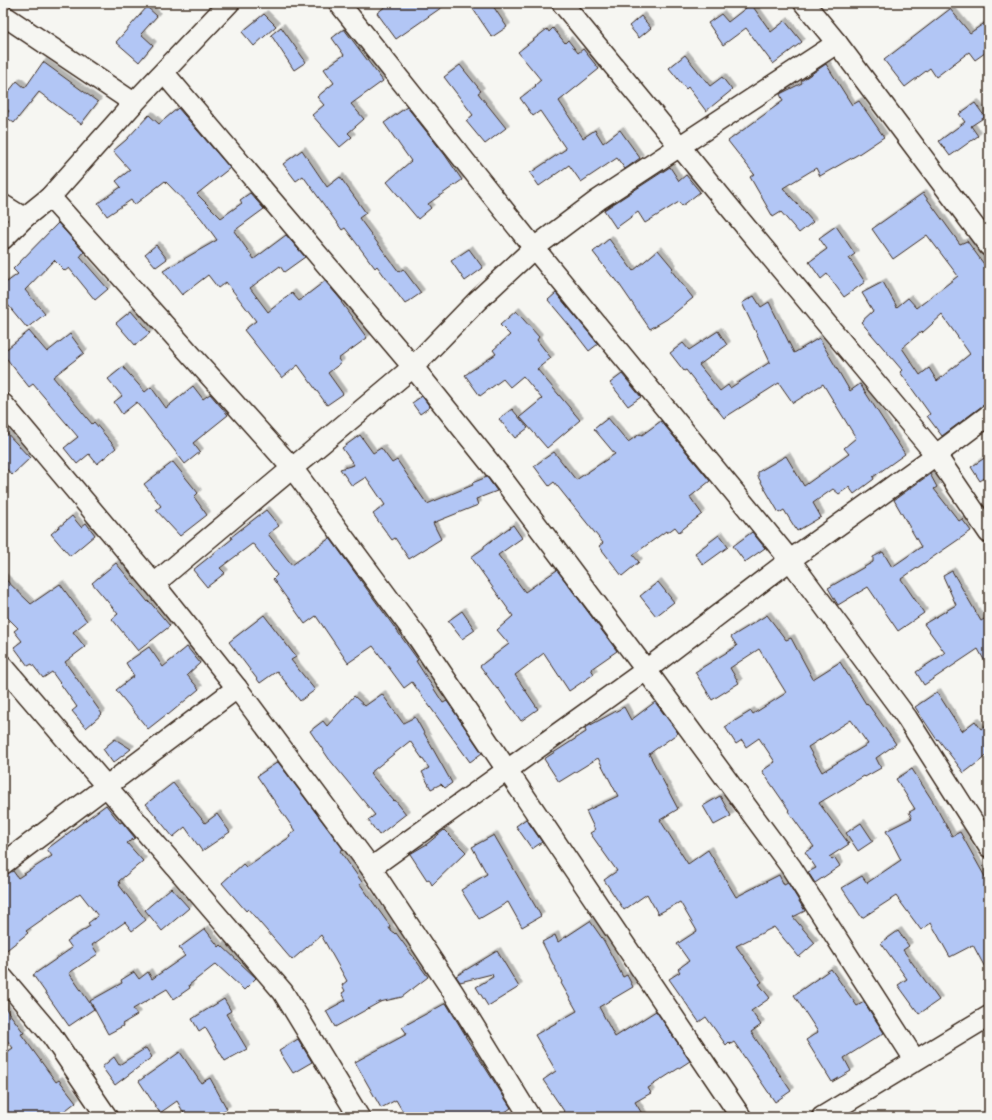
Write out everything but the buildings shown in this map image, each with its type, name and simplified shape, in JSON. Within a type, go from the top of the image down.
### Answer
[{"type":"street","points":[[3,239],[24,218],[50,197],[134,103],[230,3]]},
{"type":"street","points":[[339,3],[534,248],[790,560],[907,718],[989,847]]},
{"type":"street","points":[[562,3],[936,455],[989,533]]},
{"type":"street","points":[[804,3],[837,43],[989,246]]},
{"type":"street","points":[[3,15],[134,103]]},
{"type":"street","points":[[154,584],[413,367],[477,301],[534,248],[598,200],[837,43]]},
{"type":"street","points":[[164,73],[413,367],[498,473],[646,670],[791,867],[916,1060]]},
{"type":"street","points":[[50,197],[293,469],[418,638],[741,1117]]},
{"type":"street","points":[[3,205],[24,218]]},
{"type":"street","points":[[3,404],[154,584],[237,688],[371,868],[453,992],[530,1117]]},
{"type":"street","points":[[371,868],[646,670],[790,560],[989,415]]},
{"type":"street","points":[[3,666],[284,992],[359,1117]]},
{"type":"street","points":[[3,864],[237,688]]},
{"type":"street","points":[[3,978],[52,1036],[107,1117]]},
{"type":"street","points":[[822,1117],[989,1016]]}]
